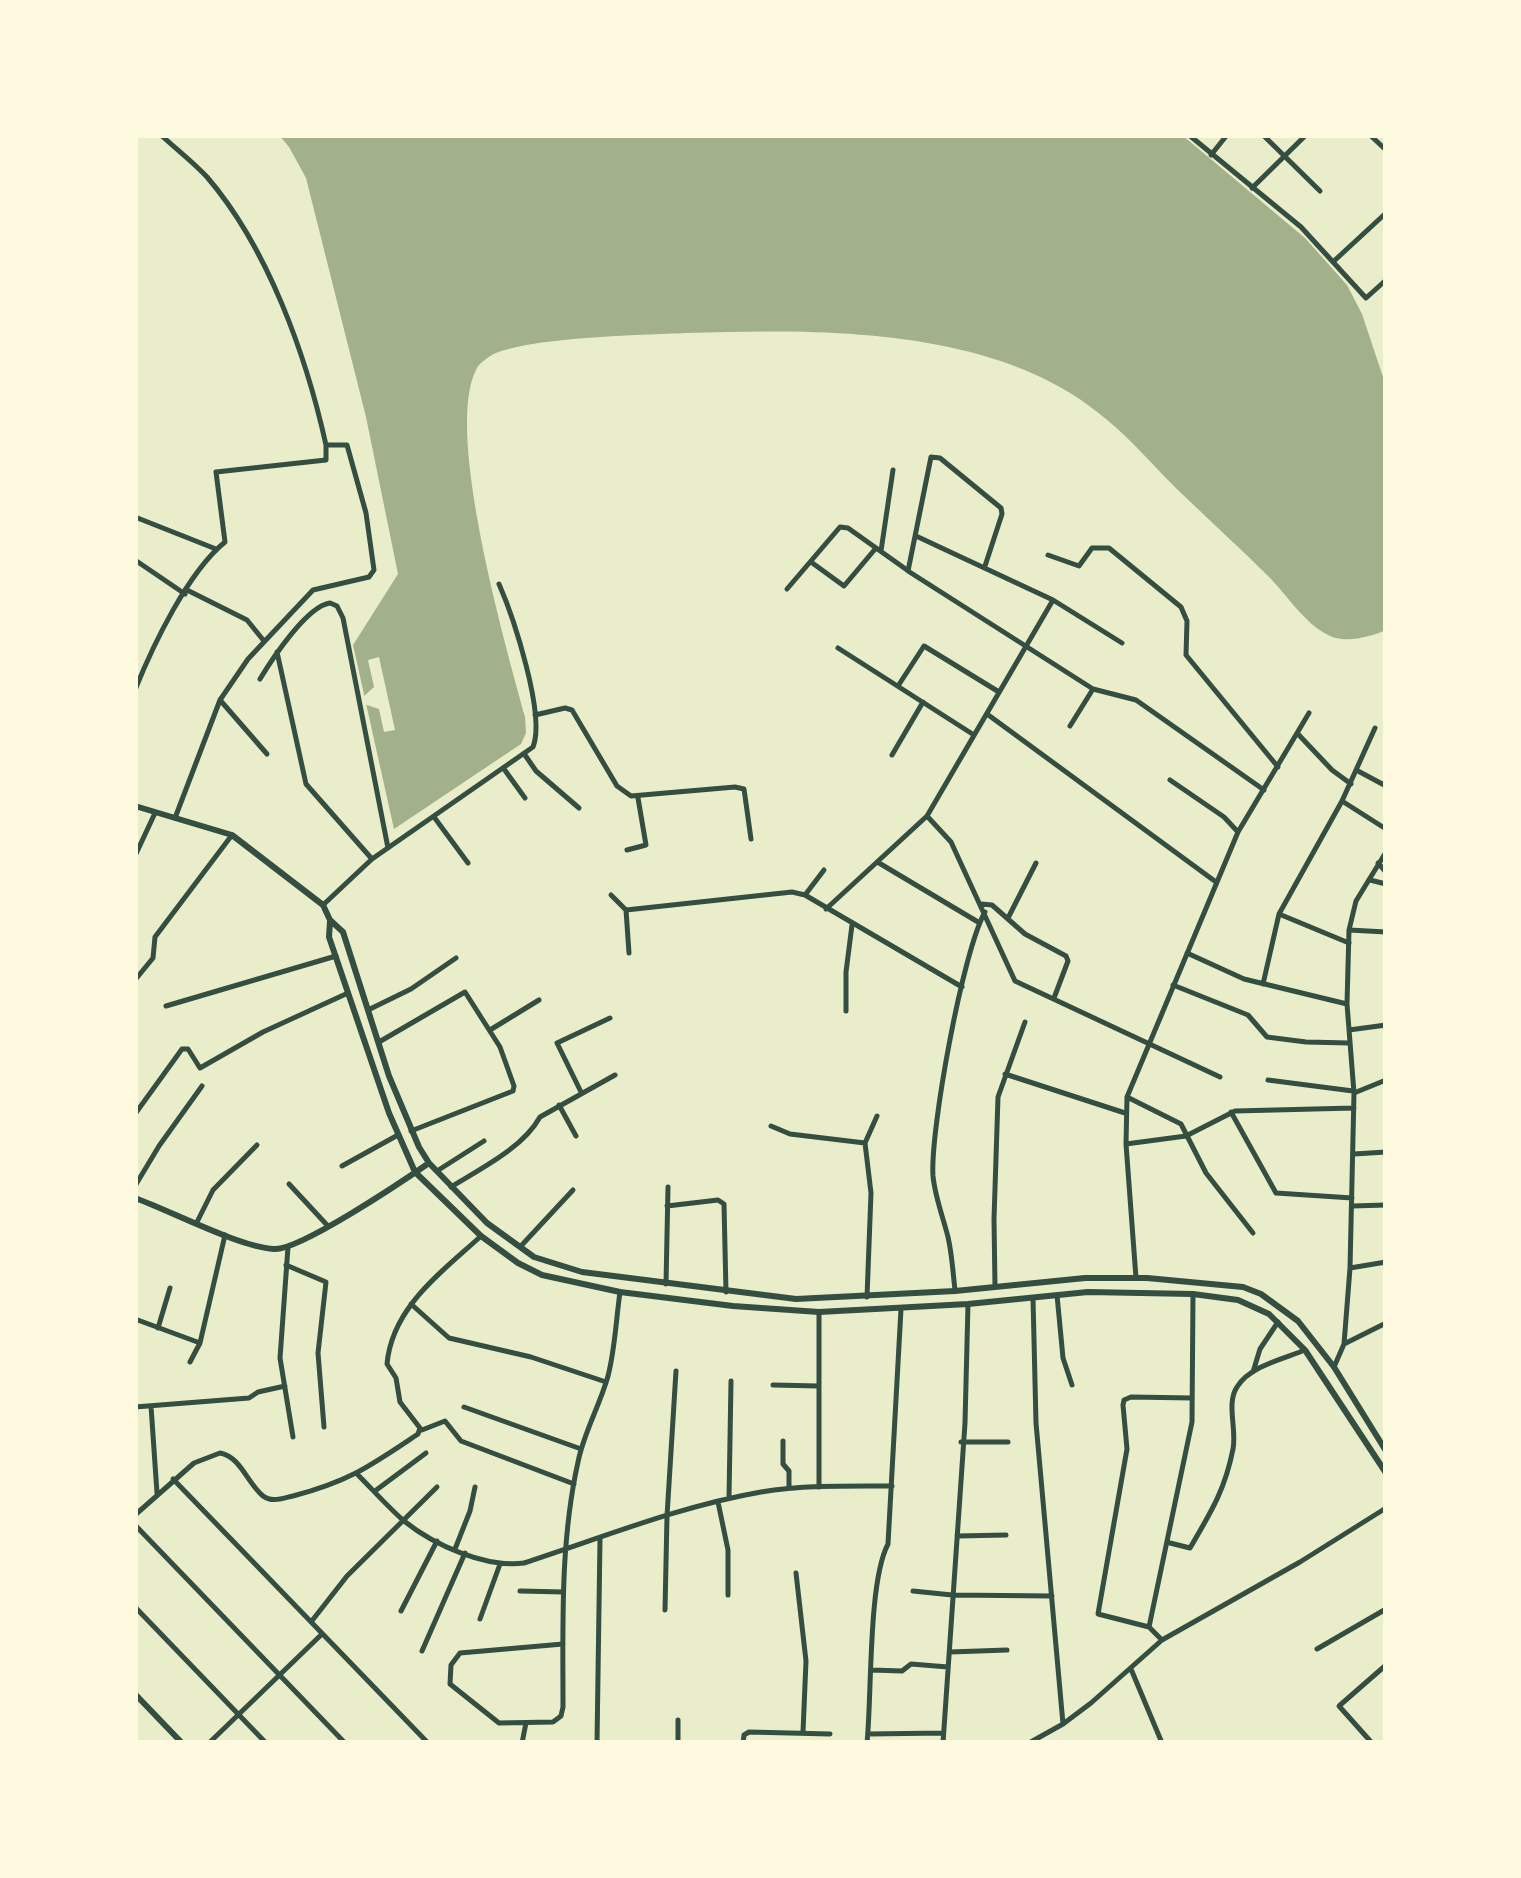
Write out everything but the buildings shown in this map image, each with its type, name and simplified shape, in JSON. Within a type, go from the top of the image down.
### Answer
[{"type":"street","points":[[135,690],[186,592],[226,538],[216,472],[326,460],[315,397],[287,316],[248,237],[204,174],[161,135]]},
{"type":"street","points":[[1189,135],[1301,226],[1366,298],[1386,280]]},
{"type":"street","points":[[1211,156],[1226,135]]},
{"type":"street","points":[[1263,135],[1320,191]]},
{"type":"street","points":[[1252,188],[1306,135]]},
{"type":"street","points":[[1370,135],[1384,145]]},
{"type":"street","points":[[1334,261],[1386,213]]},
{"type":"street","points":[[175,818],[220,700],[264,641],[312,590],[374,573],[366,513],[347,445],[326,445]]},
{"type":"street","points":[[908,571],[929,459],[936,456],[1001,508],[985,566]]},
{"type":"street","points":[[811,562],[844,586],[878,550],[893,470]]},
{"type":"street","points":[[135,517],[216,549]]},
{"type":"street","points":[[787,589],[840,527],[848,528],[1093,689],[1136,700],[1264,790]]},
{"type":"street","points":[[916,536],[1053,600],[1122,643]]},
{"type":"street","points":[[1048,555],[1079,566],[1092,548],[1109,548],[1181,607],[1187,621],[1186,655],[1278,766]]},
{"type":"street","points":[[135,560],[186,592],[247,620],[264,641]]},
{"type":"street","points":[[323,905],[372,859],[524,755],[536,741],[535,715],[516,626],[499,584]]},
{"type":"street","points":[[826,909],[927,816],[1053,600]]},
{"type":"street","points":[[260,679],[277,652],[322,604],[330,603],[341,611],[388,848]]},
{"type":"street","points":[[898,686],[924,646],[999,692]]},
{"type":"street","points":[[838,648],[974,735]]},
{"type":"street","points":[[277,652],[306,784],[372,859]]},
{"type":"street","points":[[1070,726],[1093,689]]},
{"type":"street","points":[[220,700],[266,754]]},
{"type":"street","points":[[892,755],[923,702]]},
{"type":"street","points":[[535,715],[570,709],[626,794],[638,798],[740,787],[746,793],[751,839]]},
{"type":"street","points":[[1136,1278],[1126,1144],[1127,1096],[1238,832],[1309,713]]},
{"type":"street","points":[[986,714],[1216,882]]},
{"type":"street","points":[[1263,984],[1279,914],[1342,801],[1375,728]]},
{"type":"street","points":[[1297,733],[1350,784]]},
{"type":"street","points":[[524,755],[579,808]]},
{"type":"street","points":[[504,768],[525,798]]},
{"type":"street","points":[[1357,770],[1386,786]]},
{"type":"street","points":[[1170,780],[1224,817],[1238,832]]},
{"type":"street","points":[[627,850],[646,845],[638,798]]},
{"type":"street","points":[[1342,801],[1386,829]]},
{"type":"street","points":[[135,806],[232,835],[323,905],[330,920],[343,932],[411,1131],[429,1163],[487,1223],[520,1248],[554,1265],[582,1272],[796,1299],[1085,1278],[1147,1278],[1244,1288],[1261,1294],[1298,1321],[1334,1367],[1386,1450]]},
{"type":"street","points":[[135,856],[155,812]]},
{"type":"street","points":[[434,816],[468,863]]},
{"type":"street","points":[[927,816],[951,842],[1015,981],[1220,1076]]},
{"type":"street","points":[[135,980],[153,958],[155,936],[232,835]]},
{"type":"street","points":[[1334,1367],[1344,1344],[1350,1268],[1354,1108],[1348,1030],[1350,930],[1356,901],[1386,852]]},
{"type":"street","points":[[879,862],[978,922]]},
{"type":"street","points":[[1008,918],[1036,863]]},
{"type":"street","points":[[1378,863],[1386,872]]},
{"type":"street","points":[[805,895],[824,870]]},
{"type":"street","points":[[1368,879],[1386,884]]},
{"type":"street","points":[[626,910],[792,892],[805,895],[962,987]]},
{"type":"street","points":[[611,895],[626,910],[629,954]]},
{"type":"street","points":[[981,904],[992,905],[1025,934],[1068,958],[1054,998]]},
{"type":"street","points":[[955,1290],[933,1174],[936,1129],[962,987],[978,922],[985,912]]},
{"type":"street","points":[[1279,914],[1349,943]]},
{"type":"street","points":[[330,920],[329,937],[398,1135],[415,1172],[481,1236],[518,1263],[542,1274],[620,1292],[724,1306],[819,1312],[1126,1292],[1238,1300],[1269,1314],[1305,1350],[1386,1473]]},
{"type":"street","points":[[846,1010],[852,924]]},
{"type":"street","points":[[1350,930],[1386,932]]},
{"type":"street","points":[[1187,954],[1263,984],[1348,1004]]},
{"type":"street","points":[[166,1006],[336,956]]},
{"type":"street","points":[[368,1010],[456,958]]},
{"type":"street","points":[[1173,985],[1248,1014],[1267,1036],[1349,1043]]},
{"type":"street","points":[[379,1042],[464,992],[500,1047],[514,1090],[411,1131]]},
{"type":"street","points":[[135,1114],[182,1048],[188,1050],[200,1068],[263,1032],[348,993]]},
{"type":"street","points":[[490,1030],[539,1000]]},
{"type":"street","points":[[581,1092],[557,1043],[610,1018]]},
{"type":"street","points":[[996,1287],[998,1097],[1026,1022]]},
{"type":"street","points":[[1348,1030],[1386,1026]]},
{"type":"street","points":[[1005,1074],[1126,1114]]},
{"type":"street","points":[[451,1187],[497,1158],[534,1128],[540,1117],[615,1075]]},
{"type":"street","points":[[1268,1080],[1353,1092],[1386,1080]]},
{"type":"street","points":[[135,1186],[202,1086]]},
{"type":"street","points":[[1127,1096],[1179,1122],[1206,1173],[1253,1233]]},
{"type":"street","points":[[559,1105],[576,1136]]},
{"type":"street","points":[[1126,1144],[1186,1136],[1231,1112],[1354,1108]]},
{"type":"street","points":[[1231,1112],[1276,1193],[1386,1206]]},
{"type":"street","points":[[866,1296],[871,1193],[865,1143],[877,1116]]},
{"type":"street","points":[[771,1126],[790,1134],[865,1143]]},
{"type":"street","points":[[342,1166],[398,1135]]},
{"type":"street","points":[[436,1171],[484,1141]]},
{"type":"street","points":[[197,1222],[213,1190],[257,1145]]},
{"type":"street","points":[[1353,1154],[1386,1152]]},
{"type":"street","points":[[135,1198],[276,1250],[327,1225],[429,1163]]},
{"type":"street","points":[[289,1184],[327,1225]]},
{"type":"street","points":[[666,1284],[668,1187]]},
{"type":"street","points":[[520,1248],[573,1190]]},
{"type":"street","points":[[667,1206],[718,1200],[724,1204],[724,1306]]},
{"type":"street","points":[[190,1362],[200,1343],[226,1234]]},
{"type":"street","points":[[420,1430],[399,1399],[396,1378],[387,1364],[390,1344],[411,1304],[481,1236]]},
{"type":"street","points":[[288,1247],[280,1334],[293,1437]]},
{"type":"street","points":[[1350,1268],[1386,1262]]},
{"type":"street","points":[[286,1264],[326,1282],[318,1353],[324,1428]]},
{"type":"street","points":[[1126,1278],[1126,1292]]},
{"type":"street","points":[[1147,1278],[1147,1292]]},
{"type":"street","points":[[158,1328],[170,1288]]},
{"type":"street","points":[[563,1644],[482,1648],[460,1653],[450,1678],[454,1690],[499,1723],[553,1722],[560,1716],[563,1644],[563,1592],[574,1484],[581,1449],[606,1382],[620,1292]]},
{"type":"street","points":[[1149,1628],[1192,1422],[1193,1294]]},
{"type":"street","points":[[1057,1295],[1062,1358],[1072,1385]]},
{"type":"street","points":[[1033,1297],[1036,1423],[1062,1724]]},
{"type":"street","points":[[411,1304],[449,1338],[531,1357],[606,1382]]},
{"type":"street","points":[[943,1743],[965,1422],[968,1304]]},
{"type":"street","points":[[866,1743],[876,1605],[882,1557],[888,1544],[901,1309]]},
{"type":"street","points":[[819,1312],[819,1487]]},
{"type":"street","points":[[135,1319],[200,1343]]},
{"type":"street","points":[[1253,1372],[1260,1349],[1278,1322]]},
{"type":"street","points":[[1344,1344],[1386,1323]]},
{"type":"street","points":[[1168,1543],[1188,1548],[1224,1490],[1233,1449],[1234,1395],[1238,1384],[1253,1372],[1305,1350]]},
{"type":"street","points":[[665,1610],[676,1370]]},
{"type":"street","points":[[728,1500],[732,1381]]},
{"type":"street","points":[[774,1384],[818,1386]]},
{"type":"street","points":[[135,1408],[249,1398],[285,1386]]},
{"type":"street","points":[[1162,1640],[1149,1628],[1098,1614],[1127,1449],[1123,1406],[1124,1400],[1131,1397],[1192,1398]]},
{"type":"street","points":[[151,1406],[158,1494]]},
{"type":"street","points":[[464,1407],[581,1449]]},
{"type":"street","points":[[135,1515],[194,1462],[220,1453],[232,1457],[262,1496],[270,1500],[358,1475],[420,1430],[444,1421],[461,1440],[574,1484]]},
{"type":"street","points":[[783,1441],[789,1488]]},
{"type":"street","points":[[961,1442],[1008,1442]]},
{"type":"street","points":[[375,1491],[426,1453]]},
{"type":"street","points":[[358,1475],[405,1522],[436,1541],[500,1564],[524,1563],[728,1500],[789,1488],[892,1486]]},
{"type":"street","points":[[173,1480],[428,1743]]},
{"type":"street","points":[[311,1622],[347,1576],[437,1487]]},
{"type":"street","points":[[455,1549],[475,1487]]},
{"type":"street","points":[[718,1502],[728,1550],[728,1595]]},
{"type":"street","points":[[1029,1743],[1062,1724],[1162,1640],[1300,1562],[1385,1508]]},
{"type":"street","points":[[135,1526],[345,1743]]},
{"type":"street","points":[[956,1536],[1006,1535]]},
{"type":"street","points":[[597,1743],[600,1539]]},
{"type":"street","points":[[401,1611],[436,1541]]},
{"type":"street","points":[[422,1651],[466,1554]]},
{"type":"street","points":[[480,1619],[500,1564]]},
{"type":"street","points":[[796,1573],[806,1661],[802,1732]]},
{"type":"street","points":[[520,1591],[563,1592]]},
{"type":"street","points":[[913,1591],[1052,1596]]},
{"type":"street","points":[[135,1607],[266,1743]]},
{"type":"street","points":[[1317,1650],[1386,1609]]},
{"type":"street","points":[[210,1743],[322,1634]]},
{"type":"street","points":[[949,1652],[1007,1650]]},
{"type":"street","points":[[872,1670],[902,1671],[912,1664],[948,1667]]},
{"type":"street","points":[[1372,1743],[1338,1706],[1386,1665]]},
{"type":"street","points":[[1131,1669],[1162,1743]]},
{"type":"street","points":[[135,1694],[182,1743]]},
{"type":"street","points":[[678,1720],[678,1743]]},
{"type":"street","points":[[522,1743],[526,1723]]},
{"type":"street","points":[[744,1743],[744,1735],[749,1732],[830,1734]]},
{"type":"street","points":[[868,1734],[944,1733]]},
{"type":"shaded area","points":[[279,135],[1182,135],[1305,238],[1347,285],[1362,314],[1386,386],[1386,630],[1349,639],[1334,638],[1319,630],[1106,419],[1063,388],[1014,366],[962,350],[850,334],[687,333],[531,344],[492,355],[477,368],[468,400],[467,441],[481,540],[526,733],[521,744],[394,829],[353,645],[398,574],[366,417],[306,178]]},
{"type":"pier","points":[[379,657],[395,730],[384,732],[379,709],[364,704],[363,697],[374,687],[368,660]]}]
